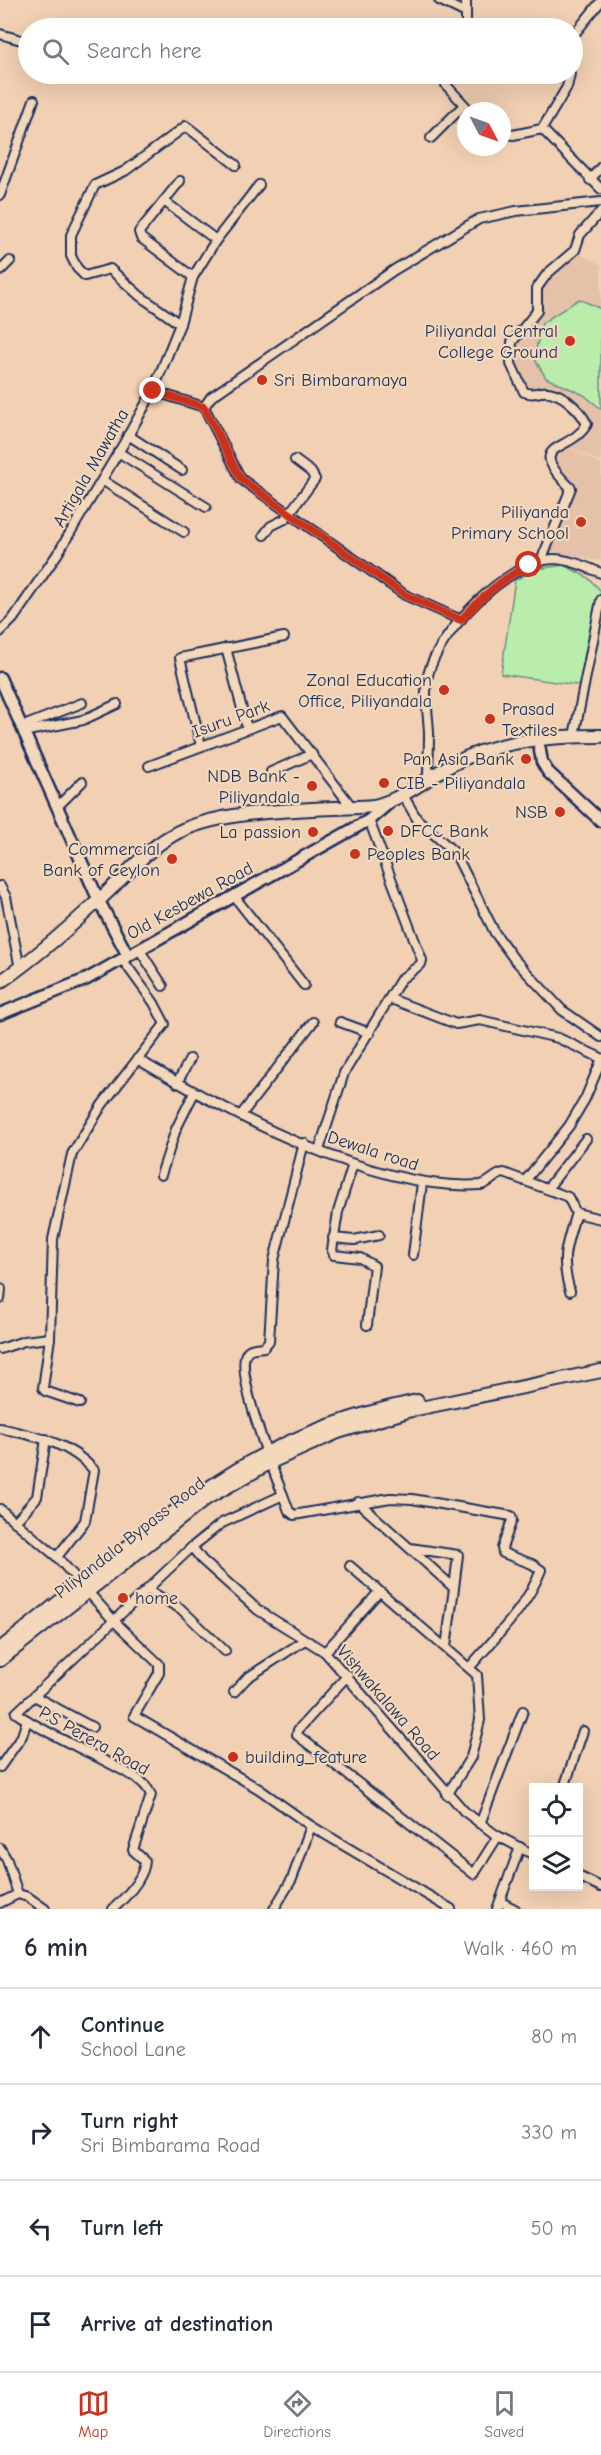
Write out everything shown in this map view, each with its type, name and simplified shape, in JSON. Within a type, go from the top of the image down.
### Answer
[{"type":"main road","points":[[0,982],[20,969],[99,901],[144,856],[182,831],[204,823],[261,813],[389,803],[476,753],[503,745],[538,739],[601,736]]},
{"type":"main road","name":"Piliyandala Bypass Road","points":[[0,1649],[207,1498],[269,1458],[332,1425],[389,1407],[601,1363]]},
{"type":"main road","name":"Piliyandala Bypass Road","points":[[269,1458],[338,1432],[411,1410],[601,1371]]},
{"type":"main road","name":"Piliyandala Bypass Road","points":[[0,1660],[86,1588]]},
{"type":"street","points":[[439,0],[466,13]]},
{"type":"street","points":[[466,0],[466,18]]},
{"type":"street","points":[[583,24],[601,1]]},
{"type":"street","points":[[0,34],[18,39]]},
{"type":"street","points":[[446,84],[462,102]]},
{"type":"street","points":[[511,135],[542,129],[568,84]]},
{"type":"street","points":[[0,195],[34,100]]},
{"type":"street","points":[[431,138],[457,116]]},
{"type":"street","points":[[180,324],[140,296],[110,269],[85,276],[77,268],[71,256],[72,231],[97,183],[125,171],[186,126],[236,165]]},
{"type":"street","points":[[542,129],[601,189]]},
{"type":"street","points":[[591,180],[601,167]]},
{"type":"street","points":[[180,181],[139,232],[193,277]]},
{"type":"street","name":"Artigala Mawatha","points":[[0,632],[13,619],[58,552],[102,480],[153,391],[180,324],[193,277],[216,240],[259,185]]},
{"type":"street","points":[[164,201],[216,240]]},
{"type":"street","points":[[204,407],[211,397],[394,270],[479,219],[516,211],[601,202]]},
{"type":"street","points":[[541,561],[571,488],[550,465],[549,457],[558,446],[583,432],[587,424],[575,406],[550,393],[531,395],[524,392],[511,364],[509,353],[512,342],[537,311],[537,288],[547,274],[575,250],[580,235],[601,211]]},
{"type":"street","points":[[0,271],[10,261]]},
{"type":"street","points":[[153,391],[204,407],[241,479],[405,595],[461,620]]},
{"type":"street","points":[[128,435],[182,470]]},
{"type":"street","points":[[118,452],[207,507]]},
{"type":"street","points":[[264,534],[271,526],[285,519],[315,479],[311,472],[295,460]]},
{"type":"street","points":[[102,480],[184,532]]},
{"type":"street","points":[[428,780],[428,675],[434,658],[461,620],[486,594],[512,573],[541,561],[567,561],[601,573]]},
{"type":"street","points":[[574,736],[601,600]]},
{"type":"street","points":[[201,746],[180,660],[185,655],[284,637]]},
{"type":"street","points":[[226,648],[247,728]]},
{"type":"street","points":[[0,678],[125,957],[165,1020],[163,1028],[102,1105],[72,1154],[53,1239],[50,1338],[45,1391],[80,1402]]},
{"type":"street","points":[[22,730],[82,703]]},
{"type":"street","points":[[22,730],[83,720],[117,704]]},
{"type":"street","name":"Isuru Park","points":[[149,766],[282,716],[352,807]]},
{"type":"street","points":[[538,739],[542,762],[548,772],[601,821]]},
{"type":"street","points":[[271,772],[312,754]]},
{"type":"street","points":[[57,807],[82,782]]},
{"type":"street","points":[[403,795],[417,819],[455,853],[495,933],[514,959],[562,1010],[601,1037]]},
{"type":"street","name":"Old Kesbewa Road","points":[[0,1014],[87,979],[369,819],[389,803]]},
{"type":"street","points":[[319,1150],[344,1073],[401,980],[421,964],[422,960],[369,819]]},
{"type":"street","points":[[0,885],[6,897],[20,969]]},
{"type":"street","points":[[234,896],[304,985]]},
{"type":"street","points":[[139,949],[163,986]]},
{"type":"street","points":[[391,999],[456,1024],[480,1020],[558,1038],[601,1060],[585,1099],[569,1126],[525,1181]]},
{"type":"street","points":[[241,1115],[313,1022]]},
{"type":"street","points":[[340,1022],[370,1033]]},
{"type":"street","name":"Dewala road","points":[[137,1059],[194,1093],[353,1164],[422,1183],[480,1185],[504,1173],[568,1197],[576,1213]]},
{"type":"street","points":[[177,1083],[189,1059]]},
{"type":"street","points":[[161,1175],[176,1129],[194,1093]]},
{"type":"street","points":[[547,1189],[586,1139]]},
{"type":"street","points":[[304,1143],[274,1260],[269,1341],[264,1347],[250,1349],[246,1352],[243,1363],[269,1458],[289,1511],[294,1515],[390,1498],[412,1499],[511,1516],[512,1520],[502,1548],[503,1553],[532,1563],[541,1570],[514,1616],[470,1667]]},
{"type":"street","points":[[353,1164],[333,1238],[332,1250],[334,1255],[360,1258],[374,1266],[368,1325]]},
{"type":"street","points":[[413,1255],[422,1183]]},
{"type":"street","points":[[570,1291],[563,1271],[563,1252],[576,1213],[601,1219]]},
{"type":"street","points":[[333,1238],[357,1240],[379,1235]]},
{"type":"street","points":[[0,1299],[1,1289]]},
{"type":"street","points":[[0,1349],[24,1341],[50,1338]]},
{"type":"street","points":[[0,1428],[46,1439],[78,1454],[94,1470],[85,1521],[57,1557]]},
{"type":"street","points":[[15,1522],[37,1497],[46,1439]]},
{"type":"street","name":"P.S Perera Road","points":[[113,1909],[123,1900],[144,1869],[145,1862],[133,1850],[151,1795],[148,1788],[137,1778],[16,1713],[192,1547],[222,1523],[283,1495]]},
{"type":"street","points":[[358,1502],[454,1588]]},
{"type":"street","points":[[0,1509],[57,1557],[114,1621],[161,1668],[142,1698],[135,1716],[259,1789],[311,1826],[451,1909]]},
{"type":"street","name":"Vishwakalawa Road","points":[[192,1547],[202,1560],[258,1610],[325,1652],[348,1675],[447,1795],[480,1824],[529,1852]]},
{"type":"street","points":[[408,1548],[459,1552],[446,1647]]},
{"type":"street","points":[[350,1566],[378,1593],[477,1675],[480,1684],[480,1720],[471,1757],[447,1795]]},
{"type":"street","points":[[148,1590],[181,1609],[225,1651]]},
{"type":"street","points":[[325,1652],[378,1593]]},
{"type":"street","points":[[234,1692],[247,1678],[305,1640]]},
{"type":"street","points":[[348,1675],[298,1730],[297,1735],[474,1875],[498,1836]]},
{"type":"street","points":[[34,1696],[92,1727]]},
{"type":"street","points":[[480,1824],[523,1711]]},
{"type":"street","points":[[0,1767],[22,1736],[27,1720]]},
{"type":"street","points":[[566,1783],[583,1731]]},
{"type":"street","points":[[274,1909],[292,1879],[311,1826]]},
{"type":"street","points":[[515,1909],[499,1905],[520,1847]]},
{"type":"street","points":[[0,1848],[7,1860],[18,1894]]},
{"type":"street","points":[[583,1878],[601,1887]]},
{"type":"street","points":[[0,1903],[18,1894],[28,1897],[45,1909]]},
{"type":"shaded area","points":[[576,252],[601,265],[601,462],[565,445],[583,437],[591,426],[583,407],[560,390],[546,386],[533,390],[526,385],[514,358],[514,348],[541,309],[542,288]]},
{"type":"shaded area","name":"Piliyanda Primary School","points":[[564,446],[601,464],[601,561],[548,551],[576,486],[566,479],[553,461],[557,452]]},
{"type":"green space","name":"Piliyandal Central College Ground","points":[[579,299],[601,309],[601,409],[584,395],[546,378],[534,358],[542,323]]},
{"type":"green space","points":[[564,565],[587,577],[601,591],[582,686],[501,674],[515,580],[537,569]]},
{"type":"place","name":"Piliyandal Central College Ground","points":[[570,341]]},
{"type":"place","name":"Sri Bimbaramaya","points":[[262,380]]},
{"type":"place","name":"Piliyanda Primary School","points":[[581,522]]},
{"type":"place","name":"Zonal Education Office, Piliyandala","points":[[444,690]]},
{"type":"place","name":"Prasad Textiles","points":[[490,719]]},
{"type":"place","name":"Pan Asia Bank","points":[[526,759]]},
{"type":"place","name":"CIB - Piliyandala","points":[[384,783]]},
{"type":"place","name":"NDB Bank - Piliyandala","points":[[312,786]]},
{"type":"place","name":"NSB","points":[[560,812]]},
{"type":"place","name":"DFCC Bank","points":[[388,831]]},
{"type":"place","name":"La passion","points":[[313,832]]},
{"type":"place","name":"Peoples Bank","points":[[355,854]]},
{"type":"place","name":"Commercial Bank of Ceylon","points":[[172,859]]},
{"type":"place","name":"home","points":[[123,1598]]},
{"type":"place","name":"building_feature","points":[[233,1757]]},
{"type":"route","points":[[153,391],[204,407],[241,479],[405,595],[449,616],[461,620],[486,594],[512,573],[529,565]]}]
